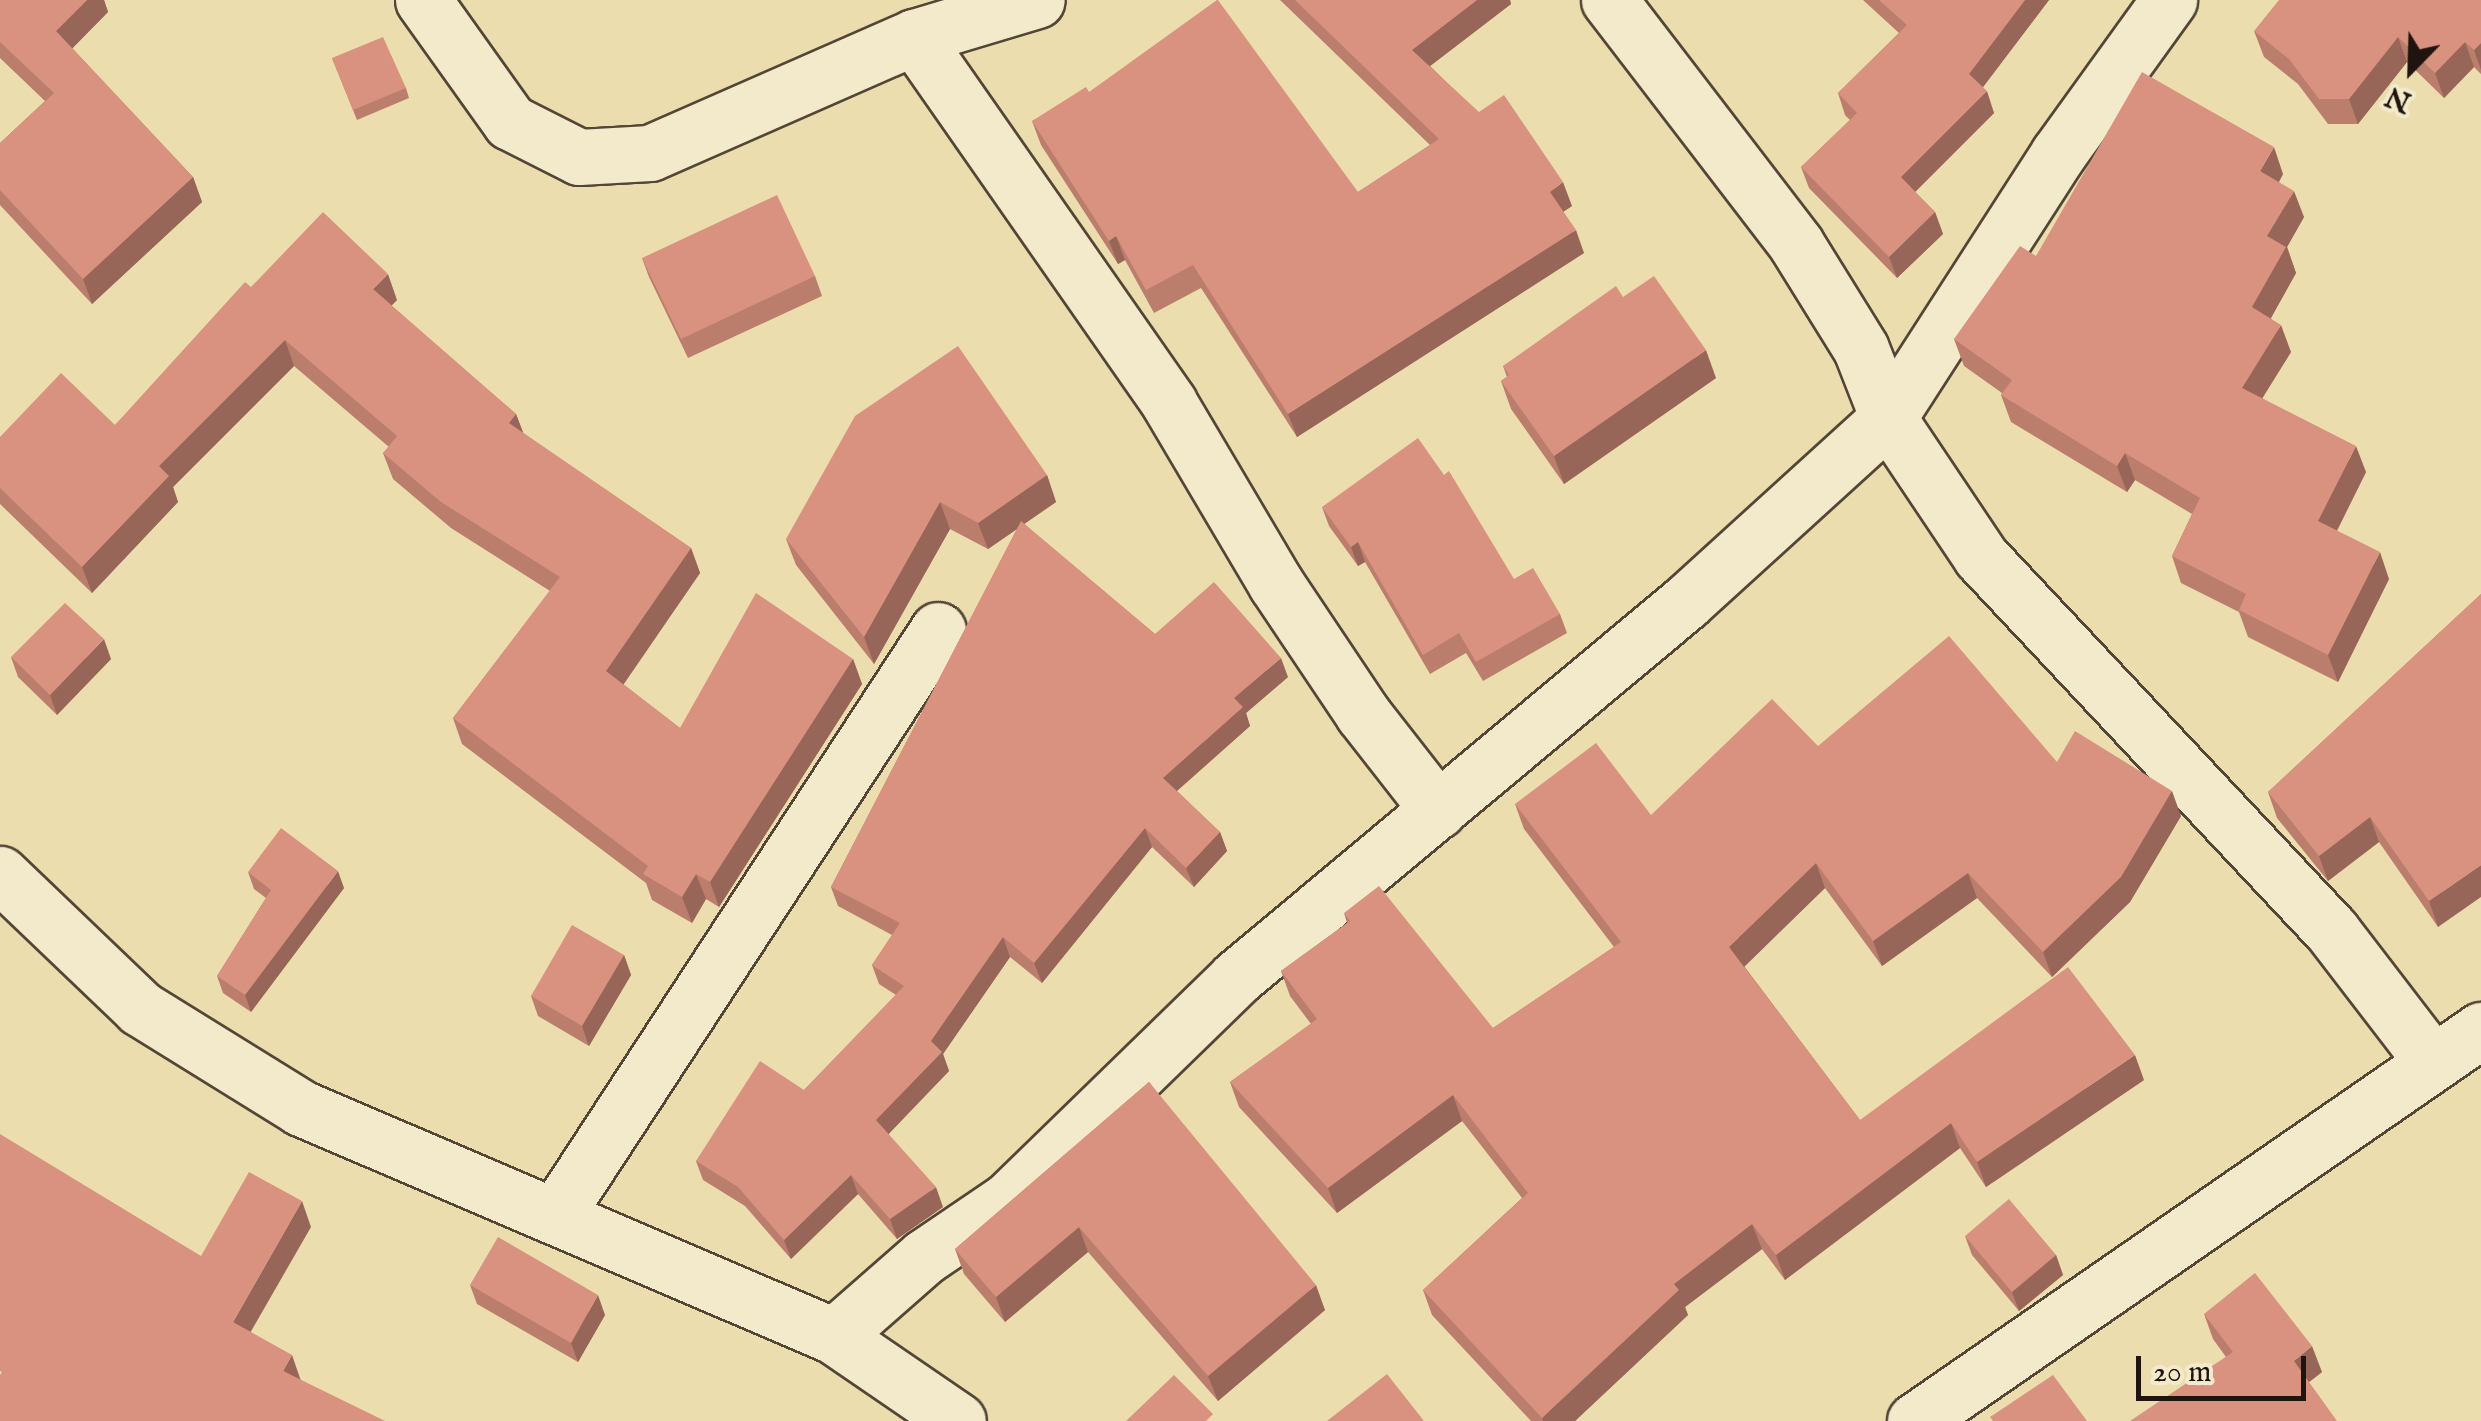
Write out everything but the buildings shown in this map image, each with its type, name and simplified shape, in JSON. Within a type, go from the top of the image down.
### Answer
[{"type":"street","points":[[423,0],[510,122],[580,157],[650,153],[914,36],[1037,0]]},
{"type":"street","points":[[1609,0],[1796,244],[1862,349],[1888,418],[1981,557],[2332,932],[2430,1060]]},
{"type":"street","points":[[834,1336],[924,1257],[1008,1200],[1236,978],[1686,602],[1888,418],[2058,154],[2169,0]]},
{"type":"street","points":[[914,36],[1169,403],[1276,584],[1363,714],[1438,810]]},
{"type":"street","points":[[555,1216],[938,630]]},
{"type":"street","points":[[0,874],[140,1008],[301,1108],[834,1336],[958,1421]]},
{"type":"street","points":[[1915,1421],[2430,1060],[2481,1030]]}]
